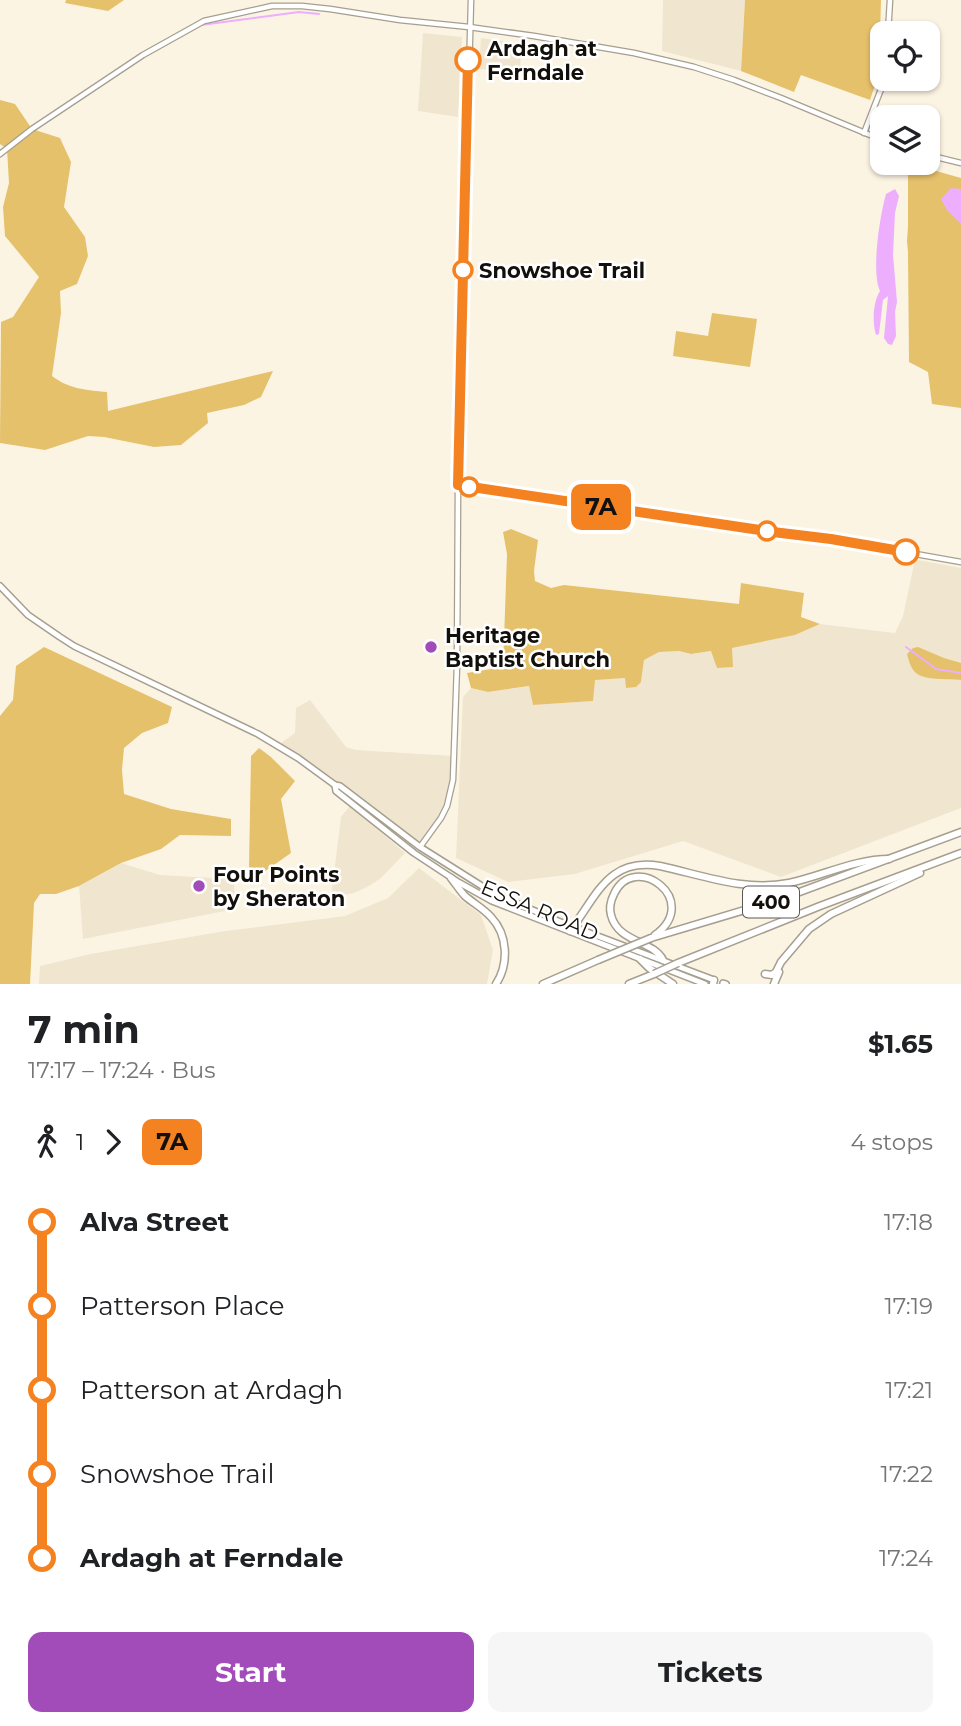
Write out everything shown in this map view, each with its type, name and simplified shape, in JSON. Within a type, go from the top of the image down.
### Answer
[{"type":"highway","name":"400","points":[[543,984],[651,939],[778,900],[961,832]]},
{"type":"highway","name":"400","points":[[629,984],[820,906],[961,853]]},
{"type":"highway","points":[[765,974],[775,974],[781,962],[809,929],[831,914],[949,858]]},
{"type":"highway","points":[[572,929],[607,880],[624,868],[634,865],[648,864],[681,870],[740,885],[769,885],[800,880],[875,859],[889,859]]},
{"type":"highway","points":[[451,878],[464,895],[494,919],[502,933],[505,957],[497,981]]},
{"type":"highway","points":[[651,939],[669,919],[669,896],[654,879],[632,878],[615,890],[611,915],[626,936],[657,952],[663,960]]},
{"type":"highway","points":[[774,984],[786,958]]},
{"type":"highway","points":[[640,959],[673,984]]},
{"type":"highway","points":[[642,984],[654,974]]},
{"type":"main road","name":"ESSA ROAD","points":[[0,586],[28,615],[67,641],[247,728],[298,758],[340,786],[420,848],[493,893],[640,959],[705,984]]},
{"type":"main road","name":"ESSA ROAD","points":[[335,785],[336,791],[415,853],[451,878],[492,901],[663,960],[713,982]]},
{"type":"street","points":[[420,848],[447,806],[453,780],[471,0]]},
{"type":"street","points":[[889,21],[890,0]]},
{"type":"street","points":[[0,154],[32,129],[143,55],[204,21],[272,6],[302,6],[469,27],[634,53],[734,80],[870,135]]},
{"type":"street","points":[[864,133],[880,91]]},
{"type":"street","points":[[940,158],[961,163]]},
{"type":"street","points":[[458,485],[831,539],[961,562]]},
{"type":"street","name":"ESSA ROAD","points":[[713,982],[725,983]]},
{"type":"shaded area","points":[[66,0],[124,0],[108,11],[65,3]]},
{"type":"shaded area","points":[[663,0],[745,0],[741,71],[662,51]]},
{"type":"shaded area","points":[[745,0],[881,0],[880,21],[870,21],[870,91],[873,91],[870,100],[801,75],[794,92],[741,71]]},
{"type":"shaded area","points":[[423,33],[462,37],[458,117],[418,111]]},
{"type":"shaded area","points":[[481,38],[521,43],[520,73],[479,69]]},
{"type":"shaded area","points":[[0,100],[15,104],[32,129],[60,138],[71,162],[64,207],[85,237],[88,256],[77,284],[60,291],[61,313],[52,376],[71,386],[107,392],[108,411],[273,371],[261,397],[244,405],[207,413],[208,423],[181,445],[154,447],[88,436],[45,450],[0,443],[1,322],[13,317],[39,277],[5,236],[3,207],[9,183],[7,149],[0,144]]},
{"type":"shaded area","points":[[940,172],[961,178],[961,408],[932,404],[928,372],[909,362],[908,175],[940,175]]},
{"type":"shaded area","points":[[951,188],[961,189],[961,224],[947,210],[941,199]]},
{"type":"shaded area","points":[[895,189],[899,196],[895,213],[893,255],[897,302],[896,336],[892,345],[884,338],[888,296],[883,300],[879,334],[876,335],[874,318],[880,291],[876,257],[881,215],[886,194]]},
{"type":"shaded area","points":[[712,313],[757,319],[750,367],[673,356],[676,331],[708,336]]},
{"type":"shaded area","points":[[511,529],[538,540],[535,581],[551,588],[564,585],[739,604],[741,583],[804,593],[801,617],[820,624],[795,635],[732,648],[733,667],[717,668],[711,651],[691,654],[679,651],[659,652],[644,660],[641,682],[636,687],[626,688],[625,678],[595,680],[593,701],[533,705],[529,686],[488,692],[471,688],[467,673],[503,667],[507,554],[503,532]]},
{"type":"shaded area","points":[[918,560],[961,568],[961,808],[781,877],[683,841],[575,874],[508,882],[456,858],[463,697],[471,688],[488,692],[530,686],[533,705],[592,701],[595,679],[626,678],[641,682],[644,660],[659,652],[679,651],[691,654],[712,651],[717,668],[732,648],[795,635],[820,624],[895,633],[903,616],[914,564]]},
{"type":"shaded area","points":[[44,647],[172,707],[168,723],[142,733],[124,748],[124,794],[171,809],[231,819],[231,836],[180,835],[161,849],[121,863],[79,886],[56,894],[40,894],[34,903],[30,984],[0,984],[0,716],[13,700],[16,666]]},
{"type":"shaded area","points":[[918,647],[961,663],[961,680],[928,678],[916,673],[907,654]]},
{"type":"shaded area","points":[[310,700],[346,747],[356,750],[454,756],[447,806],[420,847],[410,845],[335,785],[277,746],[295,733],[296,708]]},
{"type":"shaded area","points":[[259,748],[295,781],[281,799],[291,853],[251,881],[251,756]]},
{"type":"shaded area","points":[[350,806],[405,853],[380,879],[365,888],[331,897],[341,817]]},
{"type":"shaded area","points":[[121,863],[160,875],[234,879],[235,909],[83,939],[79,886]]},
{"type":"shaded area","points":[[419,868],[481,915],[493,950],[487,984],[39,984],[40,966],[90,954],[225,931],[345,916],[388,898]]},
{"type":"waterway","points":[[201,25],[299,12],[319,14]]},
{"type":"waterway","points":[[906,647],[936,669],[961,673]]},
{"type":"bus line","name":"7A","points":[[468,60],[458,485],[906,552]]},
{"type":"place","name":"Ardagh at Ferndale","points":[[468,60]]},
{"type":"place","name":"Snowshoe Trail","points":[[463,270]]},
{"type":"place","name":"Heritage Baptist Church","points":[[431,647]]},
{"type":"place","name":"Four Points by Sheraton","points":[[199,886]]}]
